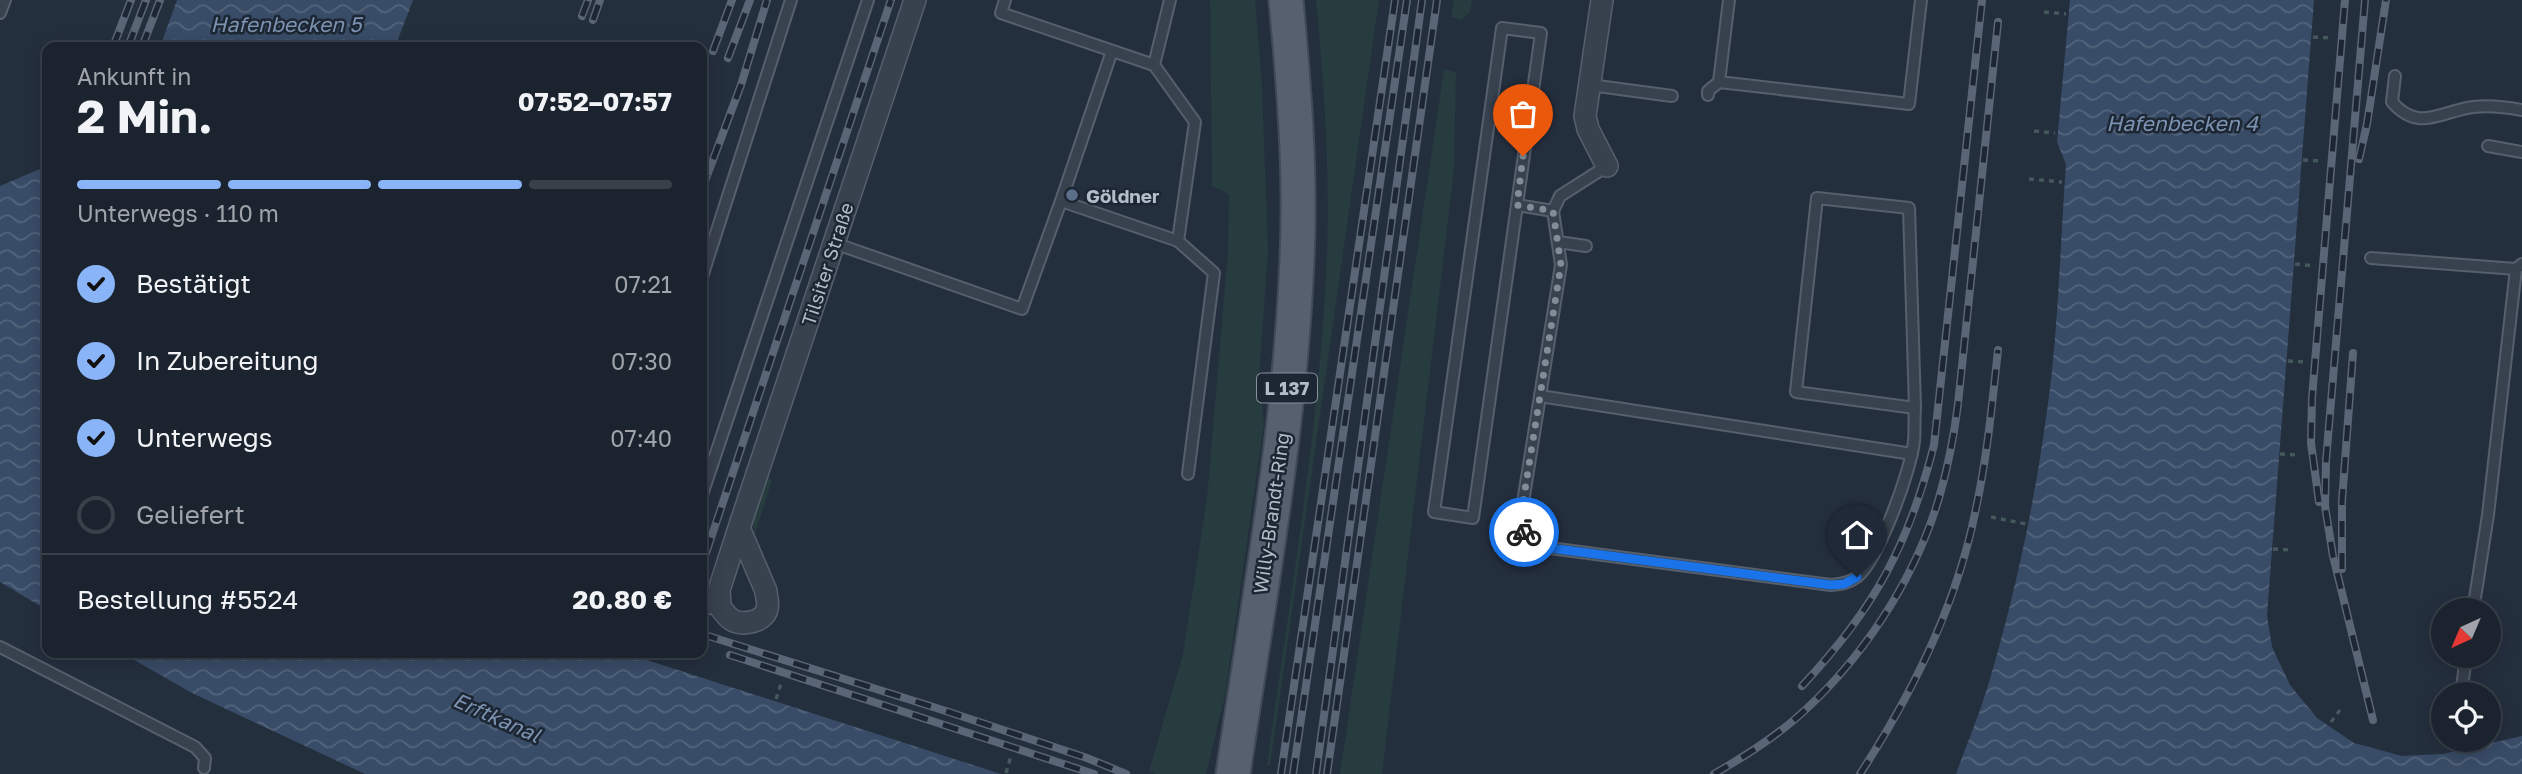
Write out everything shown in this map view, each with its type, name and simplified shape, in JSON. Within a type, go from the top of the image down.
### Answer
[{"type":"main road","name":"Willy-Brandt-Ring","points":[[1233,774],[1281,445],[1293,338],[1297,176],[1286,0]]},
{"type":"street","name":"Tilsiter Straße","points":[[738,528],[766,591],[767,610],[761,618],[744,624],[711,608],[915,0]]},
{"type":"street","points":[[1602,0],[1585,116],[1588,129],[1607,166]]},
{"type":"lane","points":[[0,13],[5,0]]},
{"type":"lane","points":[[707,261],[791,0]]},
{"type":"lane","points":[[707,480],[869,0]]},
{"type":"lane","points":[[1005,0],[1001,13],[1154,65],[1195,122],[1178,241]]},
{"type":"lane","points":[[1154,65],[1170,0]]},
{"type":"lane","points":[[1708,95],[1708,91],[1719,82],[1729,0]]},
{"type":"lane","points":[[1719,82],[1909,104],[1921,0]]},
{"type":"lane","points":[[1502,27],[1541,33],[1517,205],[1473,517],[1434,512],[1502,27]]},
{"type":"lane","points":[[834,243],[1022,309],[1112,51]]},
{"type":"lane","points":[[2395,76],[2392,102],[2399,110],[2413,118],[2430,119],[2473,107],[2522,110]]},
{"type":"lane","points":[[1590,85],[1672,96]]},
{"type":"lane","points":[[2488,146],[2522,152]]},
{"type":"lane","points":[[1515,554],[1561,265],[1553,211],[1560,196],[1607,166]]},
{"type":"lane","points":[[1520,521],[1524,533],[1532,542],[1542,547],[1831,585],[1844,584],[1857,577],[1878,545],[1905,477],[1914,441],[1914,408],[1909,208],[1817,198],[1796,392],[1914,408]]},
{"type":"lane","points":[[1061,201],[1178,241],[1214,273],[1188,474]]},
{"type":"lane","points":[[1517,205],[1553,211]]},
{"type":"lane","points":[[1558,243],[1586,246]]},
{"type":"lane","points":[[2371,258],[2519,267],[2475,598]]},
{"type":"lane","points":[[1540,397],[1912,454]]},
{"type":"lane","points":[[0,647],[195,747],[205,758],[204,768]]},
{"type":"path","points":[[2044,12],[2066,14]]},
{"type":"path","points":[[2313,37],[2333,38]]},
{"type":"path","points":[[2034,131],[2055,133]]},
{"type":"path","points":[[2303,160],[2323,161]]},
{"type":"path","points":[[2029,179],[2062,182]]},
{"type":"path","points":[[2295,264],[2315,266]]},
{"type":"path","points":[[2288,361],[2308,362]]},
{"type":"path","points":[[2280,454],[2300,455]]},
{"type":"path","points":[[1991,517],[2026,524]]},
{"type":"path","points":[[2273,549],[2293,550]]},
{"type":"path","points":[[776,699],[782,681]]},
{"type":"path","points":[[2331,722],[2340,710]]},
{"type":"path","points":[[1006,773],[1011,756]]},
{"type":"green space","points":[[1210,0],[1255,0],[1262,85],[1268,250],[1259,378],[1264,423],[1225,696],[1206,774],[1156,774],[1149,771],[1183,654],[1207,498],[1228,251],[1229,194],[1212,186]]},
{"type":"green space","points":[[1316,0],[1379,0],[1270,766],[1267,765],[1311,446],[1327,254],[1327,159]]},
{"type":"green space","points":[[1454,0],[1472,0],[1470,12],[1461,20],[1451,17]]},
{"type":"green space","points":[[1444,69],[1456,72],[1454,170],[1382,774],[1340,774]]},
{"type":"green space","points":[[764,477],[772,480],[755,534],[751,520]]},
{"type":"water","name":"Hafenbecken 5","points":[[177,0],[413,0],[397,42],[162,42]]},
{"type":"water","name":"Hafenbecken 4","points":[[2070,0],[2314,0],[2267,615],[2272,647],[2290,685],[2317,718],[2354,743],[2402,756],[2501,752],[2501,741],[2522,736],[2522,774],[1956,774],[1998,650],[2027,532],[2041,451],[2052,371],[2066,164],[2057,142]]},
{"type":"water","points":[[42,168],[42,607],[0,582],[0,186]]},
{"type":"water","name":"Erftkanal","points":[[131,658],[641,658],[1001,774],[365,774],[192,693]]},
{"type":"railway","points":[[115,42],[131,0]]},
{"type":"railway","points":[[130,42],[146,0]]},
{"type":"railway","points":[[144,42],[160,0]]},
{"type":"railway","points":[[582,16],[588,0]]},
{"type":"railway","points":[[593,20],[600,0]]},
{"type":"railway","points":[[713,51],[732,0]]},
{"type":"railway","points":[[728,58],[750,0]]},
{"type":"railway","points":[[707,176],[741,85],[767,0]]},
{"type":"railway","points":[[707,550],[891,0]]},
{"type":"railway","points":[[1281,774],[1395,0]]},
{"type":"railway","points":[[1293,774],[1407,0]]},
{"type":"railway","points":[[1316,774],[1422,0]]},
{"type":"railway","points":[[1327,774],[1437,0]]},
{"type":"railway","points":[[1802,686],[1849,630],[1885,575],[1913,515],[1934,445],[1982,0]]},
{"type":"railway","points":[[2319,502],[2311,443],[2312,398],[2345,0]]},
{"type":"railway","points":[[2365,0],[2326,461],[2325,506],[2333,556],[2373,720]]},
{"type":"railway","points":[[2359,159],[2386,0]]},
{"type":"railway","points":[[1714,774],[1785,728],[1841,673],[1882,619],[1900,590],[1928,529],[1945,475],[1956,416],[1998,22]]},
{"type":"railway","points":[[1860,774],[1914,681],[1930,649],[1956,582],[1967,548],[1979,493],[1998,350]]},
{"type":"railway","points":[[2342,569],[2342,501],[2353,353]]},
{"type":"railway","points":[[707,636],[949,712],[1087,758],[1126,774]]},
{"type":"railway","points":[[730,655],[1094,774]]},
{"type":"way so far","points":[[1523,156],[1517,205],[1553,211],[1561,265],[1520,521],[1524,532]]},
{"type":"place","name":"Göldner","points":[[1072,195]]},
{"type":"route","points":[[1524,532],[1532,542],[1542,547],[1831,585],[1844,584],[1857,577]]}]
